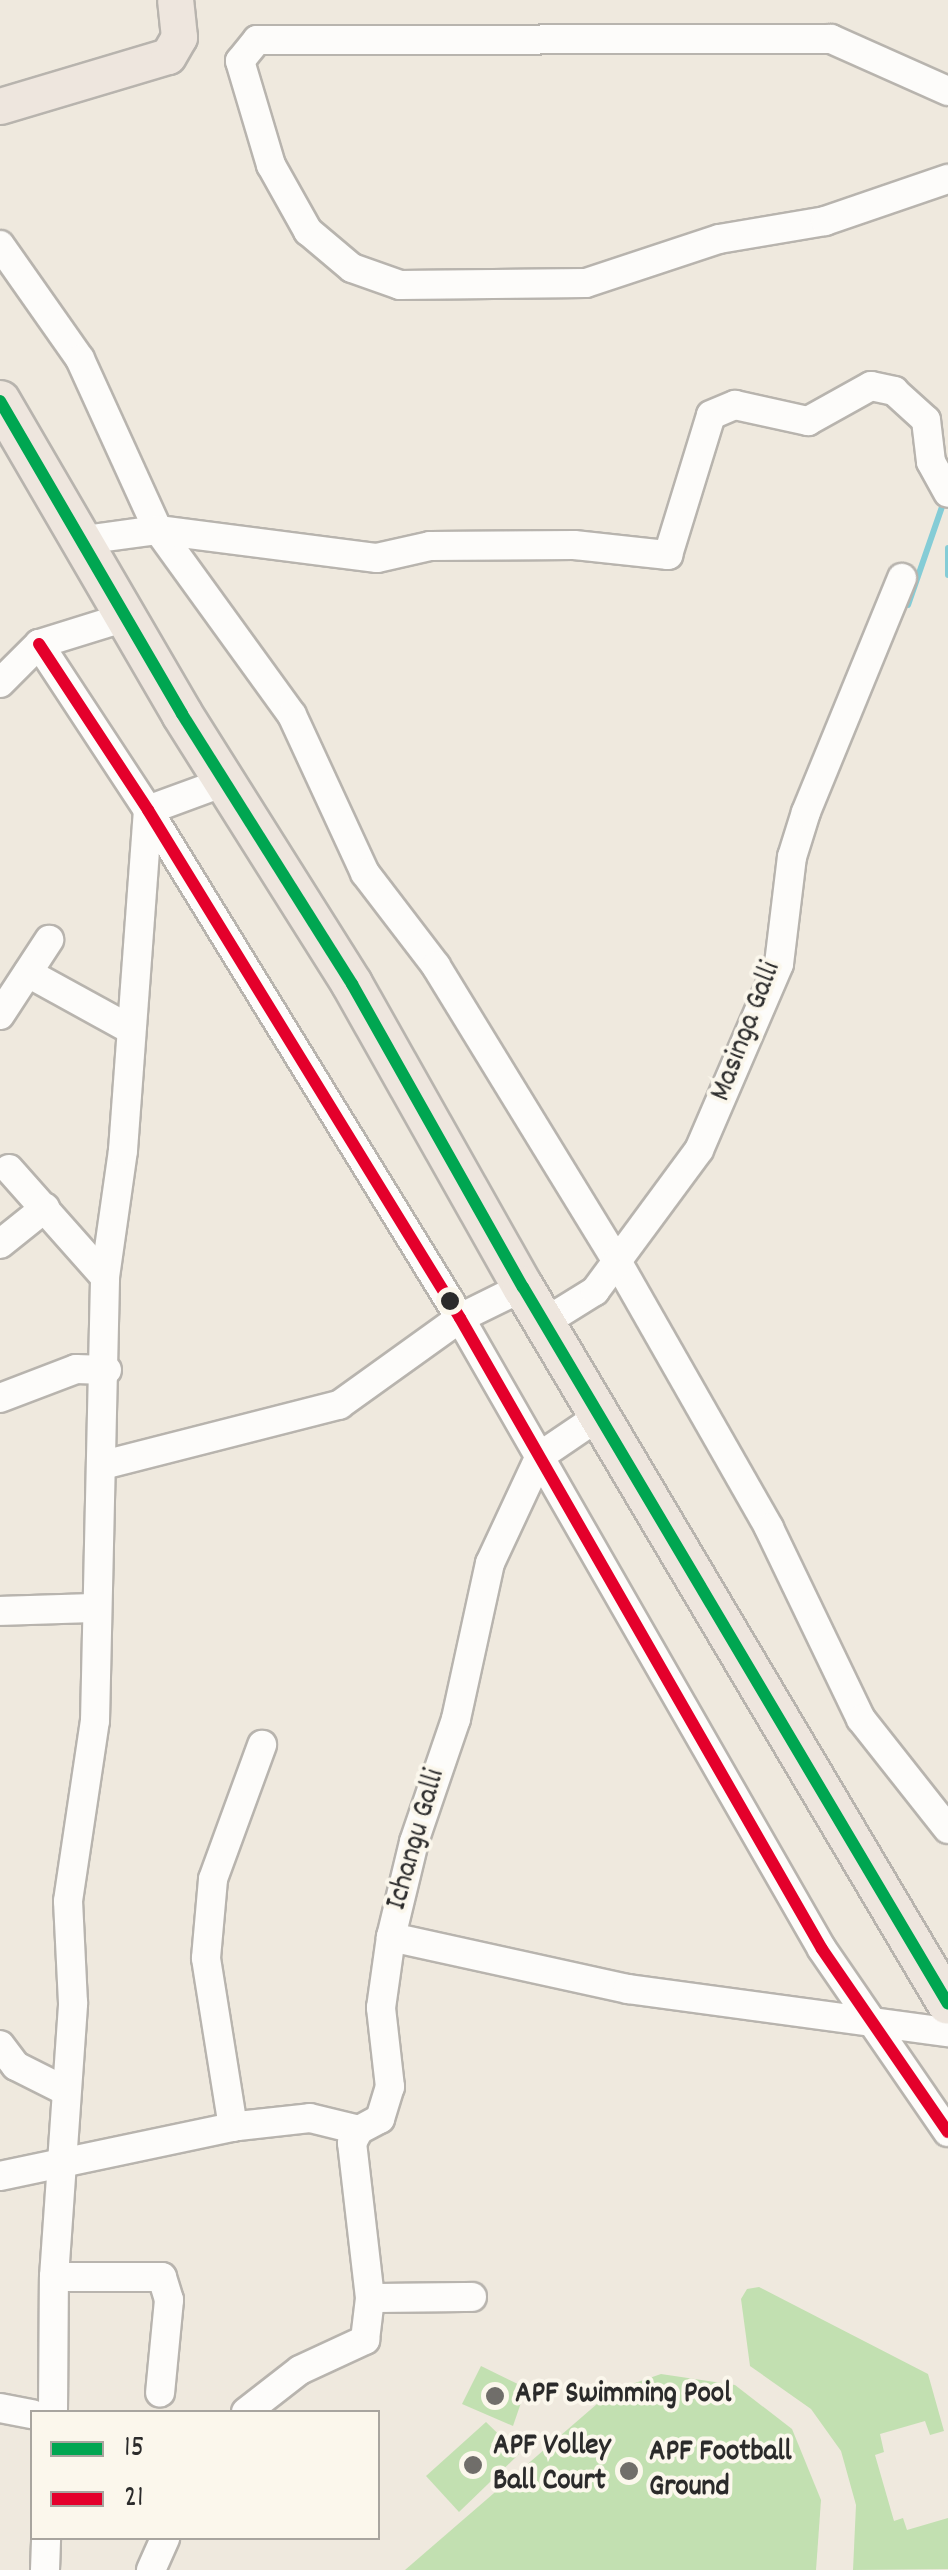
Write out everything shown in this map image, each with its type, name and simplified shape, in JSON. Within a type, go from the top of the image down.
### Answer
[{"type":"highway","points":[[0,400],[224,782],[352,984],[523,1287],[602,1414],[948,2004]]},
{"type":"main road","points":[[0,106],[168,56],[180,37],[175,0]]},
{"type":"street","points":[[948,92],[831,39],[257,40],[240,61],[271,165],[308,231],[352,268],[400,285],[586,283],[719,239],[825,221],[948,179]]},
{"type":"street","points":[[0,244],[80,358],[158,530],[292,715],[365,873],[436,966],[617,1261],[769,1528],[861,1718],[948,1829]]},
{"type":"street","points":[[84,540],[158,530],[377,558],[430,546],[574,545],[668,555],[712,415],[734,406],[808,421],[871,386],[894,391],[926,420],[930,462],[948,494]]},
{"type":"street","name":"Masinga Galli","points":[[544,1322],[595,1291],[698,1150],[778,964],[792,856],[806,812],[902,578]]},
{"type":"street","points":[[0,682],[38,644],[130,616]]},
{"type":"street","points":[[38,644],[148,810],[460,1318],[822,1949],[948,2132]]},
{"type":"street","points":[[148,810],[224,782]]},
{"type":"street","points":[[53,2410],[54,2276],[65,2167],[64,2090],[73,2003],[68,1901],[91,1757],[107,1370],[104,1277],[123,1150],[148,810]]},
{"type":"street","points":[[0,1015],[49,940]]},
{"type":"street","points":[[28,973],[130,1029]]},
{"type":"street","points":[[9,1169],[104,1277]]},
{"type":"street","points":[[0,1244],[45,1208]]},
{"type":"street","points":[[102,1465],[339,1405],[460,1318],[523,1287]]},
{"type":"street","points":[[0,1398],[76,1369],[107,1370]]},
{"type":"street","points":[[540,1456],[602,1414]]},
{"type":"street","name":"Ichangu Galli","points":[[540,1456],[490,1563],[456,1719],[414,1842],[392,1937],[628,1989],[869,2018],[948,2032]]},
{"type":"street","points":[[0,1611],[95,1608]]},
{"type":"street","points":[[233,2127],[206,1958],[213,1879],[262,1746]]},
{"type":"street","points":[[249,2410],[300,2370],[365,2340],[370,2298],[352,2144],[359,2130],[380,2120],[390,2087],[381,2008],[392,1937]]},
{"type":"street","points":[[0,2046],[16,2066],[64,2090]]},
{"type":"street","points":[[0,2176],[65,2167],[233,2127],[310,2118],[359,2130]]},
{"type":"street","points":[[54,2276],[162,2277],[168,2300],[160,2392]]},
{"type":"street","points":[[370,2298],[472,2298]]},
{"type":"street","points":[[0,2408],[30,2414]]},
{"type":"street","points":[[45,2570],[46,2540]]},
{"type":"street","points":[[150,2570],[164,2540]]},
{"type":"green space","points":[[759,2287],[928,2374],[944,2431],[930,2435],[925,2421],[880,2434],[884,2452],[875,2455],[894,2521],[903,2518],[907,2530],[948,2518],[948,2569],[853,2570],[856,2505],[841,2451],[811,2409],[750,2366],[741,2299],[747,2289]]},
{"type":"green space","name":"APF Swimming Pool","points":[[481,2366],[526,2388],[513,2426],[462,2404]]},
{"type":"green space","points":[[661,2374],[735,2385],[792,2429],[821,2500],[816,2570],[405,2570],[612,2391]]},
{"type":"green space","name":"APF Volley Ball Court","points":[[486,2422],[519,2454],[459,2512],[426,2476]]},
{"type":"waterway","points":[[908,605],[945,498]]},
{"type":"waterway","points":[[948,548],[948,575]]},
{"type":"transit line","name":"15","points":[[0,401],[182,714],[352,984],[523,1287],[948,2004]]},
{"type":"transit line","name":"21","points":[[39,644],[148,810],[460,1318],[822,1949],[948,2132]]},
{"type":"place","name":"APF Swimming Pool","points":[[495,2396]]},
{"type":"place","name":"APF Volley Ball Court","points":[[473,2465]]},
{"type":"place","name":"APF Football Ground","points":[[629,2471]]}]
